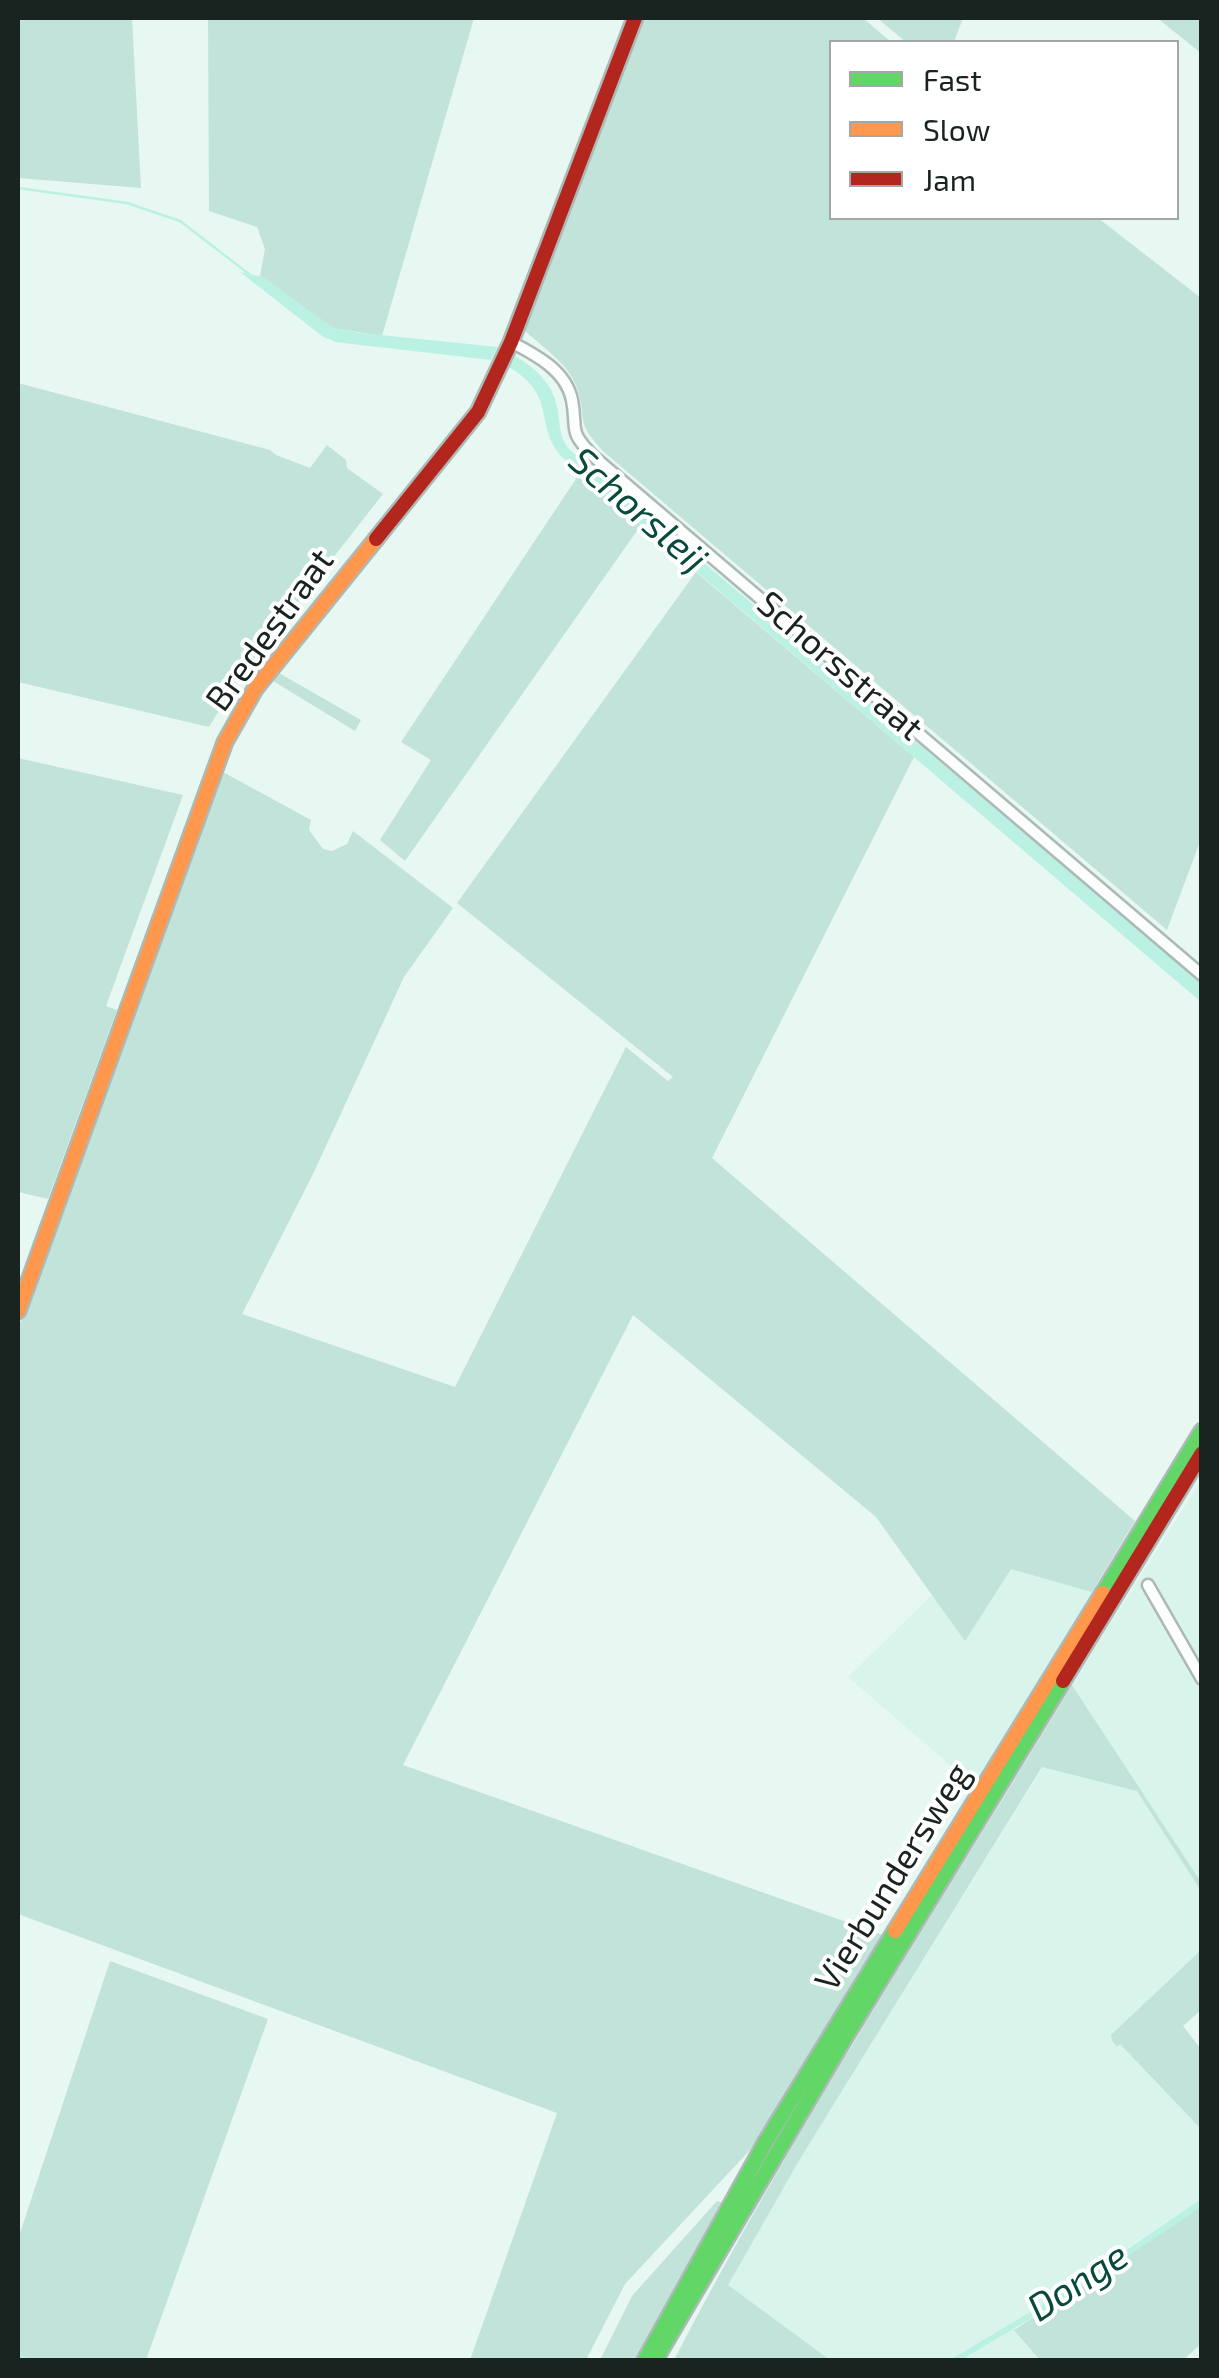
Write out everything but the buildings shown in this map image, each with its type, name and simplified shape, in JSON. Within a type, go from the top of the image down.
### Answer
[{"type":"street","name":"Bredestraat","points":[[18,1311],[225,742],[254,689],[478,412],[510,342],[635,18]]},
{"type":"street","name":"Schorsstraat","points":[[510,342],[544,360],[562,380],[572,397],[573,430],[594,456],[1202,975]]},
{"type":"street","name":"Vierbundersweg","points":[[1102,1606],[1202,1431]]},
{"type":"street","name":"Vierbundersweg","points":[[655,2360],[771,2147],[1059,1675],[1202,1453]]},
{"type":"street","points":[[1148,1585],[1202,1679]]},
{"type":"street","name":"Vierbundersweg","points":[[645,2360],[741,2200]]},
{"type":"shaded area","points":[[18,18],[132,18],[141,188],[18,178]]},
{"type":"shaded area","points":[[208,18],[474,18],[382,336],[333,328],[260,276],[265,249],[257,227],[209,211]]},
{"type":"shaded area","points":[[644,18],[863,18],[889,40],[829,40],[829,220],[1101,220],[1201,298],[1201,839],[1167,930],[604,452],[585,427],[577,388],[568,371],[523,329]]},
{"type":"shaded area","points":[[877,18],[963,18],[955,40],[904,40]]},
{"type":"shaded area","points":[[1157,18],[1201,18],[1201,53]]},
{"type":"shaded area","points":[[18,383],[270,450],[310,468],[327,445],[346,460],[347,468],[383,494],[236,682],[209,727],[18,682]]},
{"type":"shaded area","points":[[580,473],[641,525],[405,861],[380,840],[431,760],[401,742]]},
{"type":"shaded area","points":[[696,572],[914,757],[712,1158],[1135,1521],[1092,1592],[1011,1569],[965,1641],[876,1517],[633,1315],[403,1765],[883,1935],[750,2150],[625,2284],[586,2360],[470,2360],[557,2113],[18,1914],[18,1329],[223,772],[311,820],[309,830],[323,849],[332,851],[347,844],[353,831],[453,908],[404,977],[313,1174],[242,1314],[455,1387],[626,1047],[668,1081],[673,1077],[457,903]]},
{"type":"shaded area","points":[[279,673],[361,720],[355,731],[273,681]]},
{"type":"shaded area","points":[[18,758],[183,795],[106,1006],[117,1010],[48,1199],[18,1192]]},
{"type":"shaded area","points":[[1201,1480],[1201,1882],[1072,1685]]},
{"type":"shaded area","points":[[1049,1561],[1102,1599],[987,1787],[972,1784],[848,1677],[935,1592],[1009,1562]]},
{"type":"shaded area","points":[[1072,1685],[1201,1882],[1201,1891],[1137,1791],[1042,1767],[800,2159],[728,2285],[830,2360],[674,2360],[817,2104]]},
{"type":"shaded area","points":[[1043,1767],[1138,1791],[1201,1891],[1201,1950],[1112,2035],[1112,2041],[1119,2043],[1201,2129],[1201,2199],[1012,2325],[1040,2360],[830,2360],[727,2285],[800,2159]]},
{"type":"shaded area","points":[[1201,1950],[1201,2010],[1183,2026],[1201,2049],[1201,2129],[1120,2044],[1112,2041],[1111,2035]]},
{"type":"shaded area","points":[[110,1961],[268,2019],[146,2360],[18,2360],[18,2239]]},
{"type":"shaded area","points":[[717,2201],[725,2204],[639,2360],[600,2360],[632,2296]]},
{"type":"shaded area","points":[[1201,2206],[1201,2344],[1183,2360],[1040,2360],[1014,2330]]},
{"type":"water","points":[[240,272],[263,277],[333,328],[498,347],[491,360],[335,342]]},
{"type":"water","points":[[515,356],[548,386],[569,449],[1201,982],[1201,1002],[561,456],[548,432],[540,399],[524,378],[509,367]]},
{"type":"water","points":[[1201,2199],[1201,2206],[1191,2214],[1060,2301],[961,2360],[950,2360],[1069,2289]]},
{"type":"waterway","name":"Schorsleij","points":[[18,188],[127,203],[180,221],[249,274]]},
{"type":"waterway","points":[[18,2355],[30,2360]]},
{"type":"traffic: fast","points":[[1103,1593],[1202,1431]]},
{"type":"traffic: fast","points":[[655,2360],[846,2036],[1063,1681]]},
{"type":"traffic: fast","points":[[645,2360],[765,2143],[895,1931]]},
{"type":"traffic: slow","points":[[18,1311],[225,742],[255,689],[376,539]]},
{"type":"traffic: slow","points":[[895,1931],[1103,1593]]},
{"type":"traffic: jam","points":[[376,539],[478,412],[511,342],[635,18]]},
{"type":"traffic: jam","points":[[1063,1681],[1202,1453]]},
{"type":"water label","name":"Donge","points":[[1078,2282]]}]
